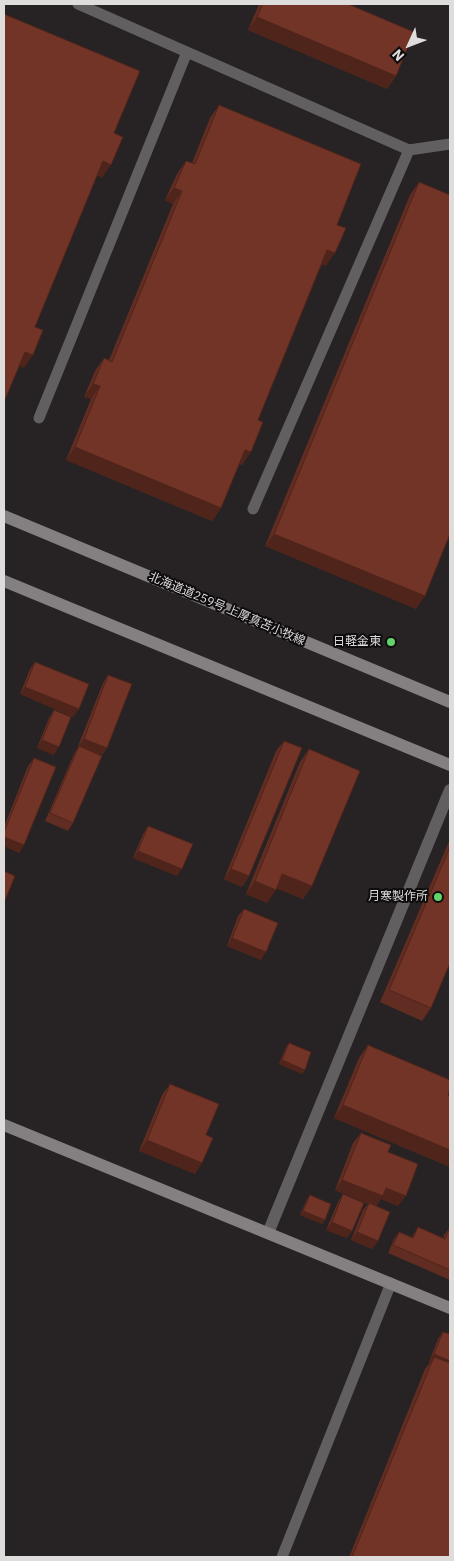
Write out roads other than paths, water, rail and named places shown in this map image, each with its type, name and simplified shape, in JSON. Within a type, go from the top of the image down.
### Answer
[{"type":"main road","name":"北海道道259号 上厚真苫小牧線","points":[[4,516],[450,702]]},
{"type":"main road","points":[[4,581],[450,765]]},
{"type":"main road","points":[[4,1126],[450,1308]]},
{"type":"street","points":[[268,1233],[450,790]]},
{"type":"lane","points":[[78,4],[409,150],[450,144]]},
{"type":"lane","points":[[39,418],[187,52]]},
{"type":"lane","points":[[253,509],[409,150]]},
{"type":"lane","points":[[282,1557],[391,1284]]},
{"type":"place","name":"日軽金東","points":[[391,642]]},
{"type":"place","name":"月寒製作所","points":[[438,897]]}]
